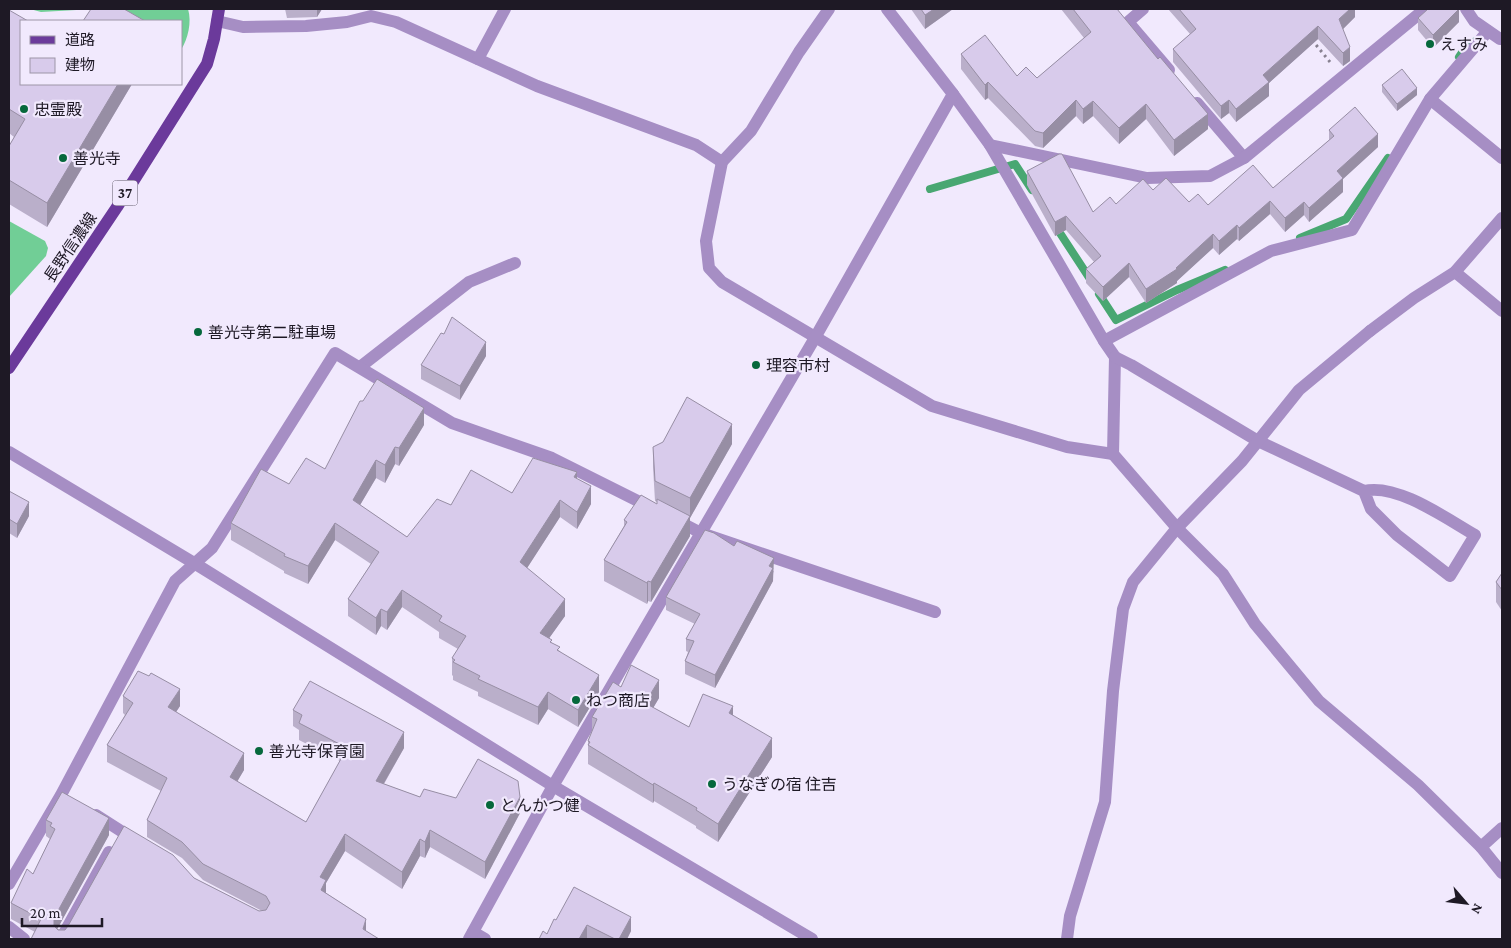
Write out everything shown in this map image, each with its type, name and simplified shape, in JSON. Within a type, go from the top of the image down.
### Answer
[{"type":"main road","name":"長野信濃線","points":[[9,368],[117,207],[206,64],[214,39],[218,15]]},
{"type":"street","points":[[478,59],[505,9]]},
{"type":"street","points":[[829,9],[799,52],[751,131],[722,162],[706,241],[709,268],[722,282],[932,406],[1067,447],[1113,454],[1176,528],[1223,574],[1255,624],[1319,700],[1418,785],[1481,847],[1502,873]]},
{"type":"street","points":[[887,9],[990,145],[1115,357],[1258,441],[1364,491],[1373,489],[1405,496],[1475,535],[1450,576],[1396,535],[1371,509],[1364,491]]},
{"type":"street","points":[[1143,9],[1128,22],[1244,158]]},
{"type":"street","points":[[990,145],[1147,178],[1210,176],[1244,158],[1425,9]]},
{"type":"street","points":[[1466,9],[1474,21],[1502,39]]},
{"type":"street","points":[[218,15],[243,26],[306,26],[347,22],[372,12],[537,86],[696,145],[722,162]]},
{"type":"street","points":[[1104,341],[1271,251],[1352,230],[1430,99],[1488,31]]},
{"type":"street","points":[[485,939],[471,935],[553,786],[816,336],[953,94]]},
{"type":"street","points":[[1430,99],[1502,158]]},
{"type":"street","points":[[1067,939],[1070,916],[1105,802],[1113,691],[1123,608],[1133,582],[1176,528],[1242,461],[1299,390],[1370,330],[1414,298],[1455,272],[1502,218]]},
{"type":"street","points":[[360,367],[469,282],[515,263]]},
{"type":"street","points":[[1455,272],[1502,311]]},
{"type":"street","points":[[9,884],[65,797],[175,581],[212,548],[335,353],[452,423],[552,458],[701,533],[935,612]]},
{"type":"street","points":[[1113,454],[1115,357]]},
{"type":"street","points":[[9,452],[553,786],[812,939]]},
{"type":"street","points":[[61,939],[125,833],[84,808]]},
{"type":"street","points":[[1481,847],[1502,828]]},
{"type":"street","points":[[9,927],[24,939]]},
{"type":"path","points":[[1311,39],[1342,77]]},
{"type":"green space","points":[[30,9],[94,9],[41,12]]},
{"type":"green space","points":[[94,9],[188,9],[190,19],[186,41],[182,48],[182,20],[117,20]]},
{"type":"green space","points":[[9,221],[45,241],[48,248],[46,256],[9,297]]},
{"type":"building","points":[[91,9],[124,9],[143,20],[84,20]]},
{"type":"building","points":[[921,9],[934,9],[925,15]]},
{"type":"building","points":[[1073,9],[1117,9],[1158,59],[1160,57],[1208,114],[1174,140],[1146,104],[1119,128],[1093,101],[1083,109],[1076,100],[1043,133],[1035,131],[988,82],[985,85],[961,54],[985,35],[1017,76],[1026,67],[1037,78],[1091,32]]},
{"type":"building","points":[[1179,9],[1350,9],[1339,19],[1350,47],[1343,53],[1318,26],[1263,75],[1269,82],[1236,109],[1229,100],[1221,106],[1173,49],[1196,29]]},
{"type":"building","points":[[1428,9],[1459,9],[1433,35],[1418,18]]},
{"type":"building","points":[[9,10],[26,20],[20,20],[20,85],[117,85],[47,203],[9,180],[9,146],[25,119],[9,109]]},
{"type":"building","points":[[1402,69],[1417,88],[1397,104],[1382,85]]},
{"type":"building","points":[[1355,107],[1378,134],[1337,171],[1343,178],[1309,208],[1304,202],[1285,218],[1270,201],[1239,228],[1237,225],[1219,241],[1213,234],[1177,269],[1146,289],[1129,263],[1103,287],[1086,269],[1101,256],[1066,216],[1055,222],[1027,171],[1062,154],[1093,212],[1110,197],[1116,204],[1143,179],[1153,190],[1166,178],[1189,202],[1198,194],[1208,205],[1253,165],[1273,188],[1334,136],[1329,130]]},
{"type":"building","points":[[452,317],[486,342],[460,386],[421,365],[441,333],[444,334]]},
{"type":"building","points":[[377,379],[424,408],[399,448],[395,447],[385,465],[376,460],[353,500],[407,537],[437,499],[451,505],[471,470],[512,493],[533,458],[577,472],[574,477],[591,486],[577,512],[560,500],[520,562],[565,599],[540,633],[552,640],[550,642],[560,647],[557,650],[599,675],[578,710],[548,692],[538,707],[478,679],[480,676],[453,662],[455,660],[452,658],[466,636],[439,621],[442,616],[402,590],[387,612],[381,609],[376,618],[348,599],[379,552],[335,523],[308,566],[284,556],[285,554],[231,523],[261,469],[289,484],[306,458],[325,469],[360,401],[363,401]]},
{"type":"building","points":[[687,397],[732,424],[690,498],[655,481],[653,447],[663,442]]},
{"type":"building","points":[[9,491],[29,502],[17,524],[9,519]]},
{"type":"building","points":[[641,495],[657,504],[657,499],[690,516],[651,582],[648,581],[647,583],[604,560],[627,522],[624,520]]},
{"type":"building","points":[[705,530],[714,533],[734,546],[737,541],[774,558],[769,566],[773,568],[715,675],[685,661],[694,641],[686,639],[700,614],[666,597]]},
{"type":"building","points":[[1502,573],[1502,590],[1496,582]]},
{"type":"building","points":[[631,665],[659,680],[645,703],[689,727],[703,694],[733,706],[729,713],[772,738],[718,824],[696,810],[697,808],[654,783],[653,785],[588,745],[597,719],[592,717],[613,682],[621,687]]},
{"type":"building","points":[[138,671],[149,676],[151,673],[180,689],[168,707],[244,753],[230,777],[306,822],[347,748],[299,723],[302,715],[293,710],[310,681],[404,732],[376,781],[420,797],[424,789],[456,798],[478,759],[518,781],[520,797],[485,862],[430,830],[425,842],[420,839],[402,872],[345,834],[320,877],[326,880],[321,890],[366,919],[363,929],[379,939],[31,939],[41,919],[11,903],[27,869],[33,874],[55,829],[50,826],[52,823],[46,820],[62,792],[109,818],[54,918],[54,926],[58,930],[65,930],[68,926],[124,826],[173,855],[194,878],[259,911],[266,910],[270,903],[266,896],[203,864],[182,842],[147,820],[167,778],[107,745],[133,703],[123,696]]},
{"type":"building","points":[[574,887],[631,917],[619,939],[615,939],[587,925],[579,939],[539,939],[543,931],[547,934]]},
{"type":"waterway","points":[[1459,57],[1467,45],[1478,40]]},
{"type":"waterway","points":[[1300,238],[1346,219],[1388,158]]},
{"type":"waterway","points":[[930,189],[1015,164],[1032,190]]},
{"type":"waterway","points":[[1056,227],[1092,282]]},
{"type":"waterway","points":[[1099,294],[1116,320],[1177,290],[1225,270]]},
{"type":"place","name":"えすみ","points":[[1430,44]]},
{"type":"place","name":"忠霊殿","points":[[24,109]]},
{"type":"place","name":"善光寺","points":[[63,158]]},
{"type":"place","name":"善光寺第二駐車場","points":[[198,332]]},
{"type":"place","name":"理容市村","points":[[756,365]]},
{"type":"place","name":"ねつ商店","points":[[576,700]]},
{"type":"place","name":"善光寺保育園","points":[[259,751]]},
{"type":"place","name":"うなぎの宿 住吉","points":[[712,784]]},
{"type":"place","name":"とんかつ健","points":[[490,805]]}]
